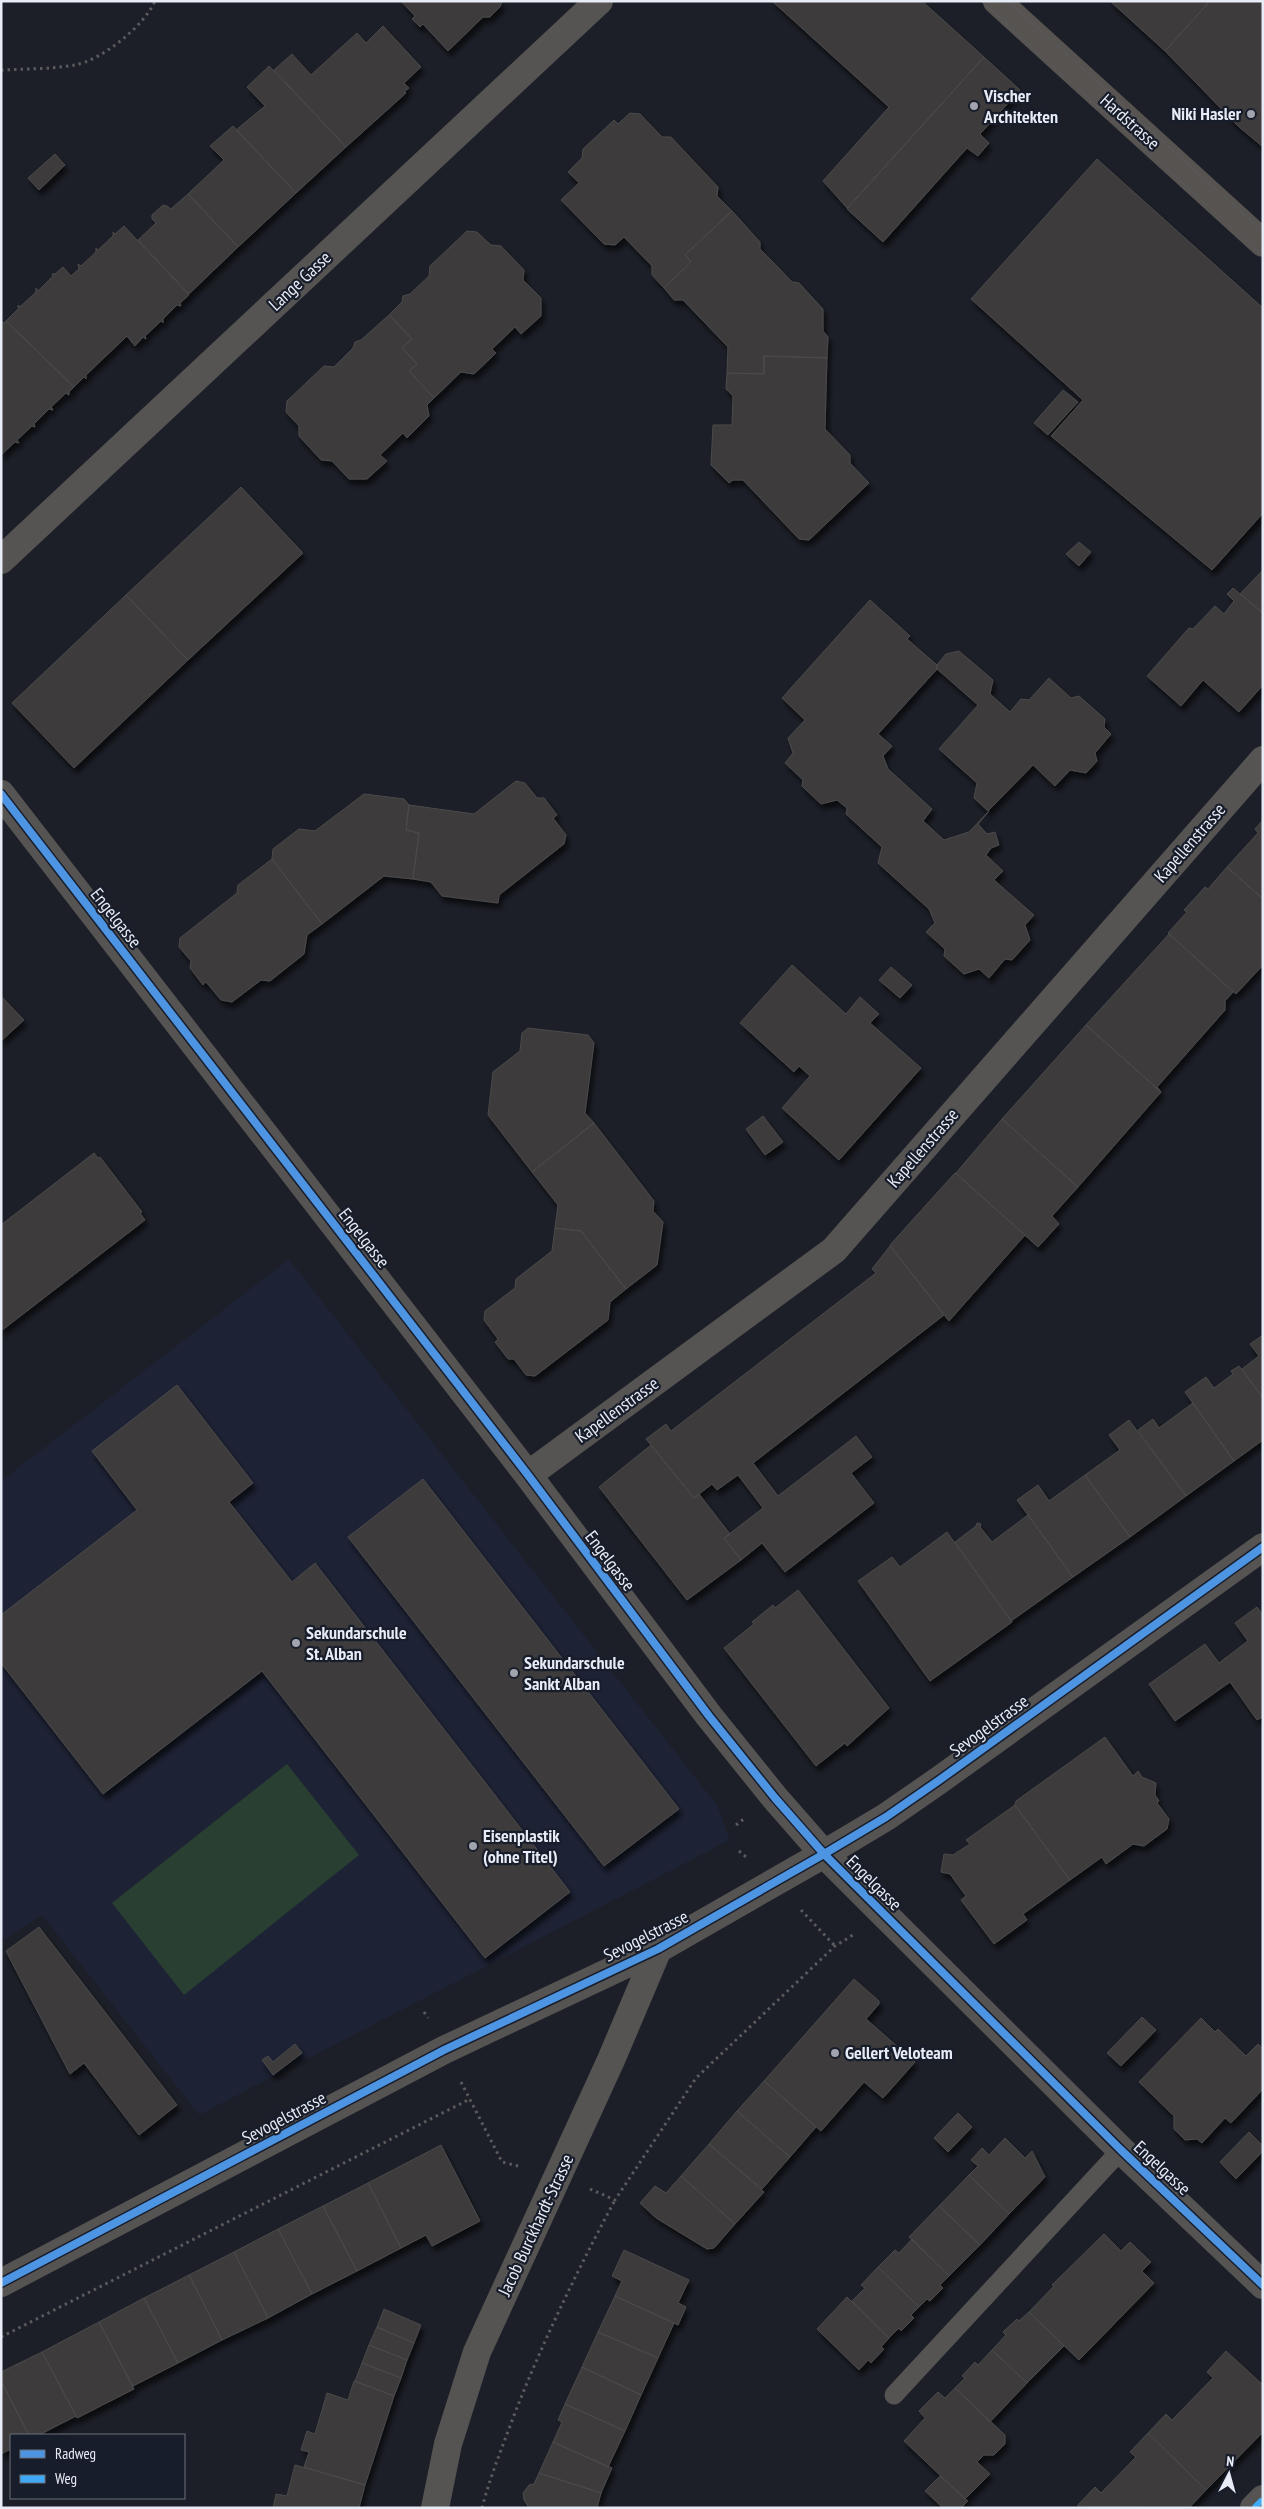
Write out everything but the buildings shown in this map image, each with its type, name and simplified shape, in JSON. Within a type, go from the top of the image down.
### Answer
[{"type":"street","name":"Lange Gasse","points":[[1,560],[600,1]]},
{"type":"street","name":"Hardstrasse","points":[[997,1],[1263,243]]},
{"type":"street","name":"Kapellenstrasse","points":[[528,1476],[834,1250],[1263,760]]},
{"type":"street","name":"Engelgasse","points":[[1,794],[528,1476],[709,1716],[775,1798],[824,1854],[1121,2150],[1263,2284]]},
{"type":"street","name":"Sevogelstrasse","points":[[1,2283],[444,2050],[658,1949],[824,1854],[886,1817],[938,1781],[1263,1547]]},
{"type":"street","name":"Jacob Burckhardt-Strasse","points":[[435,2508],[448,2444],[477,2352],[603,2078],[658,1949]]},
{"type":"street","points":[[1254,2508],[1263,2499]]},
{"type":"lane","points":[[894,2395],[1121,2150]]},
{"type":"path","points":[[1,70],[77,64],[105,51],[131,31],[155,1]]},
{"type":"path","points":[[1,2337],[470,2099]]},
{"type":"path","points":[[482,2508],[489,2482],[527,2381],[572,2280],[615,2200]]},
{"type":"shaded area","name":"Sekundarschule St. Alban","points":[[289,1259],[717,1805],[730,1840],[199,2115],[42,1915],[4,1940],[1,1935],[1,1481]]},
{"type":"green space","points":[[287,1764],[359,1855],[184,1995],[112,1903]]},
{"type":"tram line","points":[[981,1],[1263,256]]},
{"type":"tram line","points":[[1008,1],[1263,232]]},
{"type":"marked path","points":[[1254,2508],[1263,2499]]},
{"type":"cycle path","points":[[1,794],[528,1475],[709,1716],[775,1798],[824,1854],[886,1916],[1121,2150],[1263,2285]]},
{"type":"cycle path","points":[[1,2283],[444,2050],[658,1949],[824,1854],[886,1817],[938,1781],[1263,1547]]},
{"type":"place","name":"Vischer Architekten","points":[[974,106]]},
{"type":"place","name":"Niki Hasler","points":[[1251,114]]},
{"type":"place","name":"Sekundarschule St. Alban","points":[[296,1643]]},
{"type":"place","name":"Sekundarschule Sankt Alban","points":[[514,1673]]},
{"type":"place","name":"Eisenplastik (ohne Titel)","points":[[473,1846]]},
{"type":"place","name":"Gellert Veloteam","points":[[835,2053]]}]
